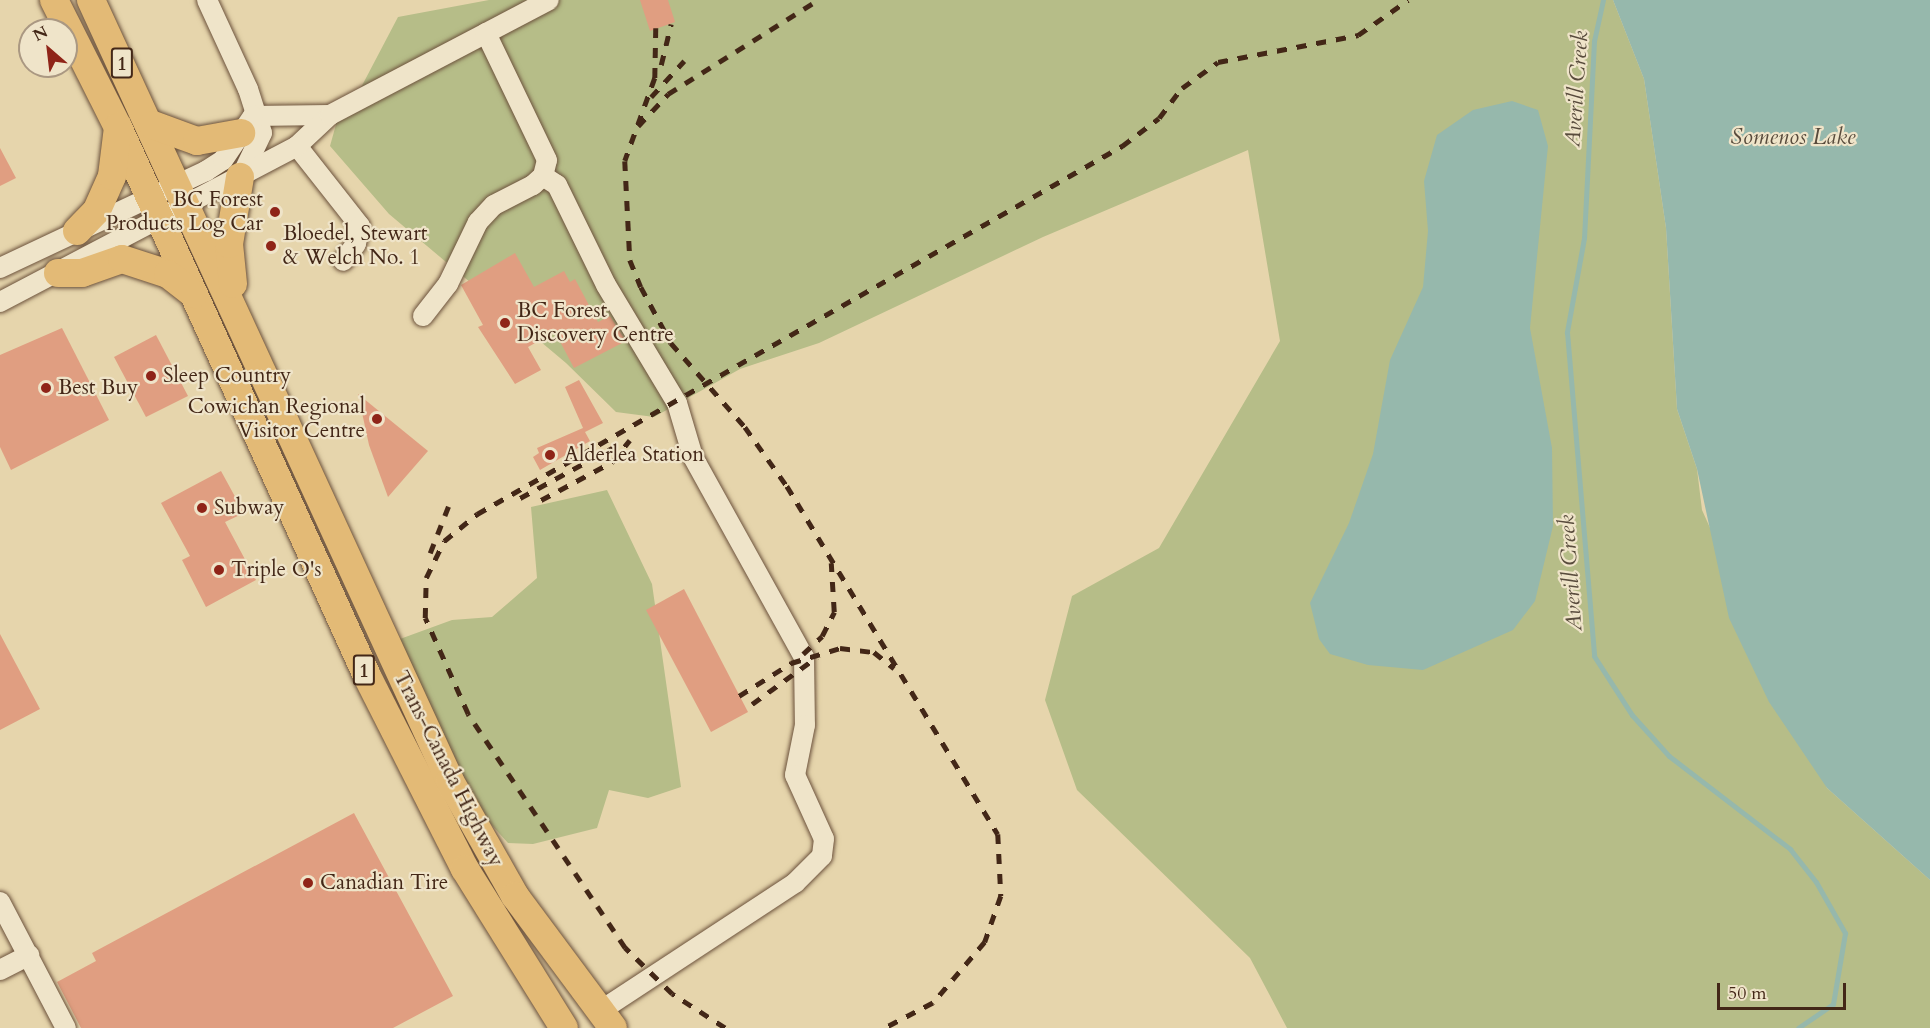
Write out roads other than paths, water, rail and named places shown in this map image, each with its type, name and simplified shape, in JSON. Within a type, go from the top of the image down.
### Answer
[{"type":"highway","name":"Trans-Canada Highway","points":[[54,0],[118,128],[367,676],[465,869],[564,1028]]},
{"type":"highway","name":"Trans-Canada Highway","points":[[91,0],[153,125],[450,781],[514,896],[607,1019]]},
{"type":"highway","points":[[153,125],[197,141],[247,125]]},
{"type":"highway","points":[[77,231],[97,210],[112,176],[118,128]]},
{"type":"highway","points":[[233,304],[229,244],[240,177]]},
{"type":"highway","points":[[58,273],[82,273],[122,259],[168,274],[195,296]]},
{"type":"street","points":[[183,194],[223,160],[247,125],[248,89],[207,0]]},
{"type":"street","points":[[2,297],[58,273],[155,208],[183,194],[240,177],[297,146],[330,115],[549,0]]},
{"type":"street","points":[[423,316],[448,284],[478,222],[494,205],[543,176],[547,160],[486,33]]},
{"type":"street","points":[[247,125],[330,115]]},
{"type":"street","points":[[240,177],[262,133],[247,125]]},
{"type":"street","points":[[297,146],[360,226],[356,244],[343,261]]},
{"type":"street","points":[[543,176],[557,185],[606,285],[676,403],[693,458],[804,657],[805,725],[795,775],[824,840],[822,856],[795,883],[607,1019]]},
{"type":"street","points":[[3,260],[77,231],[155,208]]},
{"type":"street","points":[[0,902],[66,1028]]},
{"type":"street","points":[[0,970],[29,956]]},
{"type":"water","name":"Somenos Lake","points":[[1613,0],[1930,0],[1930,880],[1827,788],[1769,702],[1729,618],[1697,469],[1677,409],[1666,228],[1644,79]]},
{"type":"water","points":[[1512,101],[1538,110],[1548,146],[1530,328],[1552,448],[1553,526],[1535,601],[1513,630],[1423,670],[1368,665],[1330,654],[1319,639],[1310,603],[1349,523],[1373,454],[1390,360],[1423,287],[1428,231],[1424,181],[1437,135],[1473,110]]},
{"type":"waterway","name":"Averill Creek","points":[[1603,0],[1594,41],[1584,238],[1567,332],[1594,656],[1632,715],[1669,756],[1790,849],[1816,882],[1845,933],[1833,1004],[1798,1028]]},
{"type":"railway","points":[[638,126],[668,94],[818,0]]},
{"type":"railway","points":[[725,1028],[672,994],[625,948],[468,714],[425,618],[426,578],[444,541],[477,514],[1122,146],[1159,118],[1182,88],[1218,62],[1358,35],[1408,0]]},
{"type":"railway","points":[[661,65],[671,24]]},
{"type":"railway","points":[[656,28],[655,78],[625,161],[630,260],[641,287],[671,343],[745,427],[787,486],[998,834],[1001,896],[985,942],[933,1003],[885,1028]]},
{"type":"railway","points":[[651,97],[684,61]]},
{"type":"railway","points":[[541,500],[612,462],[630,440]]},
{"type":"railway","points":[[520,498],[623,442]]},
{"type":"railway","points":[[430,553],[452,497]]},
{"type":"railway","points":[[803,654],[822,636],[834,612],[831,563]]},
{"type":"railway","points":[[739,696],[791,663],[840,648],[874,652],[894,668]]},
{"type":"railway","points":[[752,704],[817,657]]},
{"type":"place","name":"BC Forest Products Log Car","points":[[275,212]]},
{"type":"place","name":"Bloedel, Stewart & Welch No. 1","points":[[271,246]]},
{"type":"place","name":"BC Forest Discovery Centre","points":[[505,323]]},
{"type":"place","name":"Sleep Country","points":[[151,376]]},
{"type":"place","name":"Best Buy","points":[[46,388]]},
{"type":"place","name":"Cowichan Regional Visitor Centre","points":[[377,419]]},
{"type":"place","name":"Alderlea Station","points":[[550,455]]},
{"type":"place","name":"Subway","points":[[202,508]]},
{"type":"place","name":"Triple O's","points":[[219,570]]},
{"type":"place","name":"Canadian Tire","points":[[308,883]]}]
